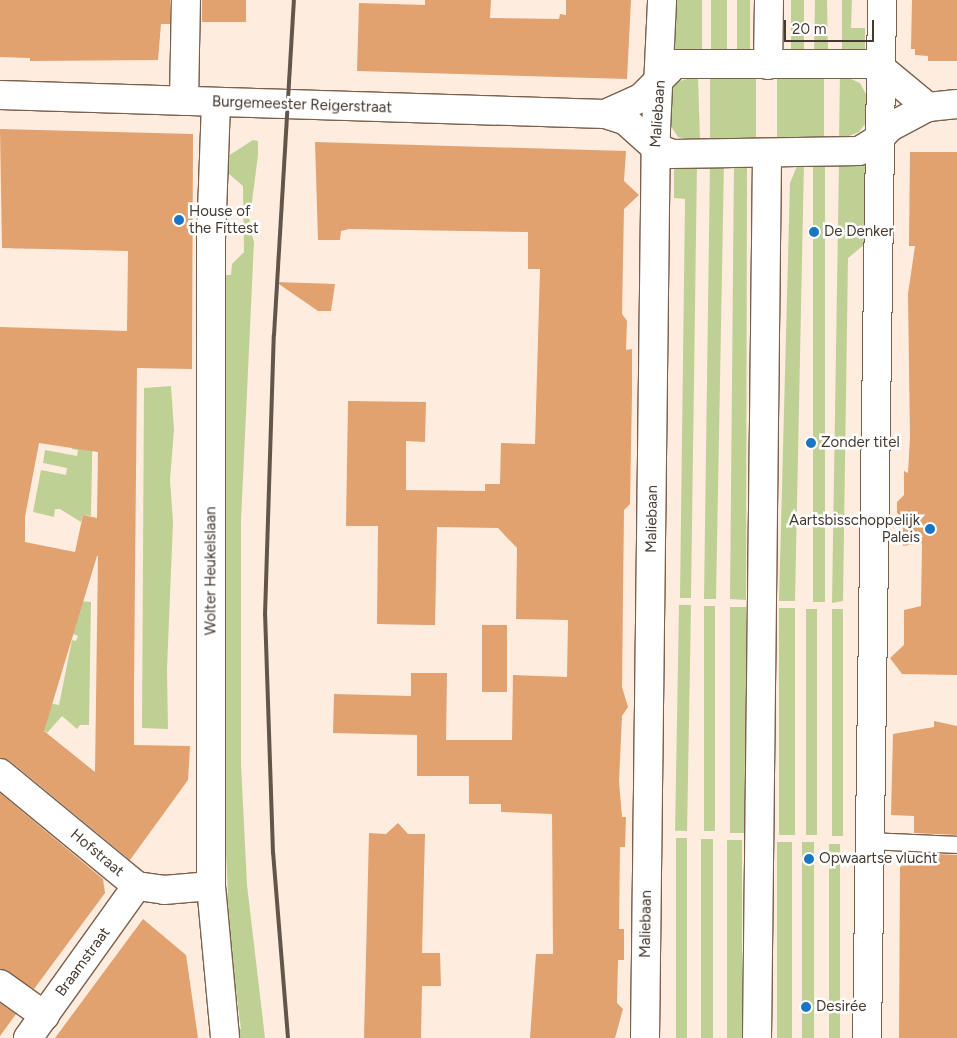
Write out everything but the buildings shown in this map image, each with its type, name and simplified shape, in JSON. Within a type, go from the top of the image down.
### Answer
[{"type":"street","points":[[184,101],[186,0]]},
{"type":"street","name":"Maliebaan","points":[[645,1038],[655,147],[661,75],[662,0]]},
{"type":"street","points":[[768,65],[769,0]]},
{"type":"street","points":[[867,1038],[882,0]]},
{"type":"street","name":"Burgemeester Reigerstraat","points":[[605,114],[641,98],[661,75],[675,64],[869,64],[882,69]]},
{"type":"street","points":[[882,69],[928,107],[957,104]]},
{"type":"street","name":"Burgemeester Reigerstraat","points":[[0,95],[605,114],[626,121],[655,147],[672,154],[767,154],[859,151],[880,138],[890,127],[928,107]]},
{"type":"street","name":"Wolter Heukelslaan","points":[[216,103],[211,238],[211,886],[225,1038]]},
{"type":"street","points":[[757,1038],[767,154]]},
{"type":"street","name":"Hofstraat","points":[[0,773],[137,886],[164,890],[211,886]]},
{"type":"street","name":"Braamstraat","points":[[28,1038],[137,886]]},
{"type":"street","points":[[0,984],[44,1016]]},
{"type":"lane","points":[[870,841],[957,845]]},
{"type":"green space","points":[[674,0],[702,0],[702,63],[674,63]]},
{"type":"green space","points":[[711,0],[727,0],[727,61],[711,61]]},
{"type":"green space","points":[[737,0],[750,0],[750,60],[737,60]]},
{"type":"green space","points":[[791,0],[804,0],[804,58],[791,58]]},
{"type":"green space","points":[[815,0],[827,0],[828,55],[814,56]]},
{"type":"green space","points":[[842,0],[852,0],[851,28],[865,28],[865,54],[842,55]]},
{"type":"green space","points":[[777,74],[824,74],[824,140],[777,140]]},
{"type":"green space","points":[[840,74],[860,83],[870,102],[866,123],[859,132],[839,140]]},
{"type":"green space","points":[[698,76],[700,142],[678,137],[666,119],[672,88],[680,81]]},
{"type":"green space","points":[[710,76],[756,76],[756,141],[710,141]]},
{"type":"green space","points":[[253,140],[258,141],[258,155],[249,225],[254,242],[241,521],[241,764],[247,885],[265,1038],[235,1038],[233,1030],[241,1029],[236,990],[228,991],[227,982],[235,981],[232,949],[224,949],[224,930],[230,929],[228,904],[222,904],[222,894],[228,893],[226,853],[220,852],[219,839],[226,839],[226,423],[221,410],[226,408],[226,335],[221,331],[226,290],[219,275],[231,275],[232,264],[244,252],[243,186],[228,173],[228,156]]},
{"type":"green space","points":[[799,161],[804,162],[795,601],[779,601],[790,183]]},
{"type":"green space","points":[[813,161],[825,161],[825,602],[813,602]]},
{"type":"green space","points":[[839,161],[872,161],[865,244],[848,258],[843,601],[832,603]]},
{"type":"green space","points":[[710,162],[724,162],[716,599],[704,599]]},
{"type":"green space","points":[[734,162],[747,162],[746,600],[730,599]]},
{"type":"green space","points":[[674,163],[697,163],[691,598],[680,598],[685,199],[674,198]]},
{"type":"green space","points":[[171,386],[174,430],[170,480],[173,522],[167,669],[168,729],[142,728],[144,388]]},
{"type":"green space","points":[[93,415],[91,516],[83,515],[81,522],[60,509],[55,509],[54,517],[33,512],[41,470],[66,475],[67,468],[43,463],[45,450],[77,456],[78,450],[72,449],[78,420]]},
{"type":"green space","points":[[80,601],[91,602],[89,725],[80,725],[77,729],[62,716],[47,733],[0,694],[59,705],[72,640],[76,641],[78,636],[73,634]]},
{"type":"green space","points":[[679,605],[691,605],[687,831],[675,831]]},
{"type":"green space","points":[[704,606],[715,606],[715,831],[704,831]]},
{"type":"green space","points":[[730,607],[746,607],[746,833],[730,833]]},
{"type":"green space","points":[[779,608],[795,608],[795,835],[779,835]]},
{"type":"green space","points":[[806,609],[817,609],[817,835],[806,835]]},
{"type":"green space","points":[[832,609],[843,609],[843,836],[832,836]]},
{"type":"green space","points":[[676,838],[687,838],[687,1038],[676,1038]]},
{"type":"green space","points":[[701,839],[713,839],[713,1038],[701,1038]]},
{"type":"green space","points":[[727,840],[742,840],[742,1038],[727,1038]]},
{"type":"green space","points":[[777,842],[792,842],[792,1038],[777,1038]]},
{"type":"green space","points":[[802,842],[814,842],[814,1038],[802,1038]]},
{"type":"green space","points":[[829,844],[840,844],[840,1038],[829,1038]]},
{"type":"railway","points":[[288,1038],[273,853],[265,615],[274,335],[294,0]]},
{"type":"place","name":"House of the Fittest","points":[[179,220]]},
{"type":"place","name":"De Denker","points":[[814,232]]},
{"type":"place","name":"Zonder titel","points":[[811,443]]},
{"type":"place","name":"Aartsbisschoppelijk Paleis","points":[[930,529]]},
{"type":"place","name":"Opwaartse vlucht","points":[[809,859]]},
{"type":"place","name":"Desirée","points":[[806,1007]]}]
